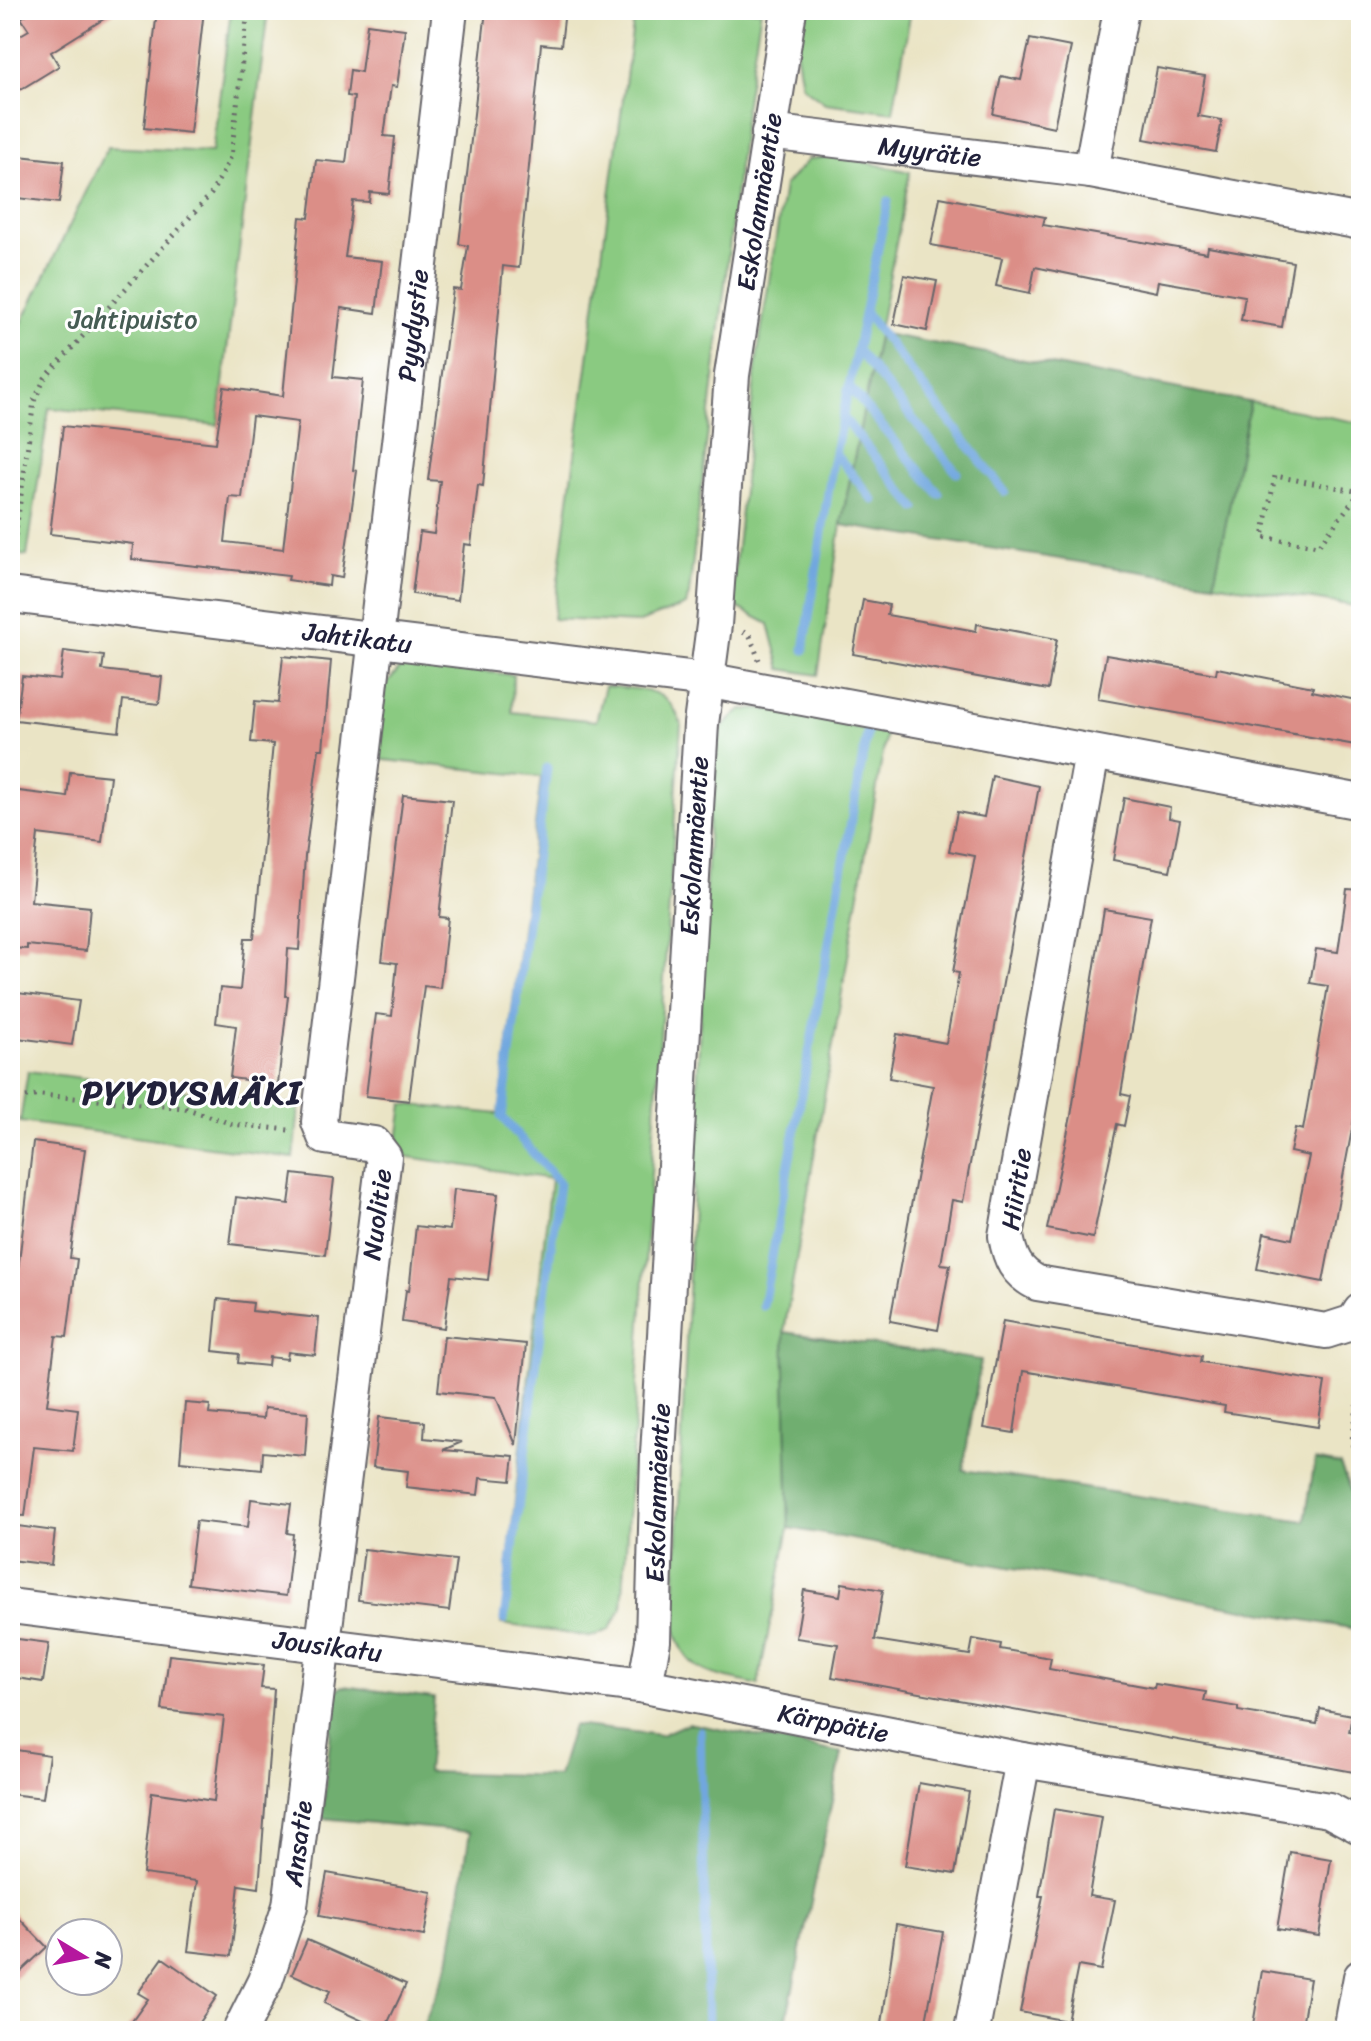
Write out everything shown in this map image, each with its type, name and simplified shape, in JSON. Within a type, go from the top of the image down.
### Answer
[{"type":"street","name":"Pyydystie","points":[[375,640],[450,10]]},
{"type":"street","name":"Eskolanmäentie","points":[[645,1686],[653,1641],[658,1454],[706,680],[714,625],[732,375],[789,10]]},
{"type":"street","points":[[1091,171],[1121,10]]},
{"type":"street","name":"Myyrätie","points":[[769,132],[1091,171],[1361,222]]},
{"type":"street","name":"Jahtikatu","points":[[10,595],[706,680]]},
{"type":"street","points":[[319,1122],[375,640]]},
{"type":"street","points":[[706,680],[1361,802]]},
{"type":"street","name":"Hiiritie","points":[[1092,753],[1006,1236],[1010,1259],[1024,1276],[1037,1283],[1326,1331],[1354,1322],[1361,1311]]},
{"type":"street","name":"Nuolitie","points":[[319,1122],[325,1137],[374,1144],[384,1157],[321,1646]]},
{"type":"street","name":"Jousikatu","points":[[10,1606],[645,1686]]},
{"type":"street","name":"Ansatie","points":[[240,2031],[265,1981],[290,1906],[321,1646]]},
{"type":"street","name":"Kärppätie","points":[[645,1686],[1023,1760],[1329,1810],[1361,1827]]},
{"type":"street","points":[[972,2031],[1023,1760]]},
{"type":"street","points":[[1351,2031],[1361,1977]]},
{"type":"path","points":[[10,572],[34,401],[45,378],[211,194],[231,157],[248,10]]},
{"type":"path","points":[[1275,476],[1361,492],[1318,546],[1263,537],[1275,476]]},
{"type":"path","points":[[10,1099],[41,1095],[185,1108],[232,1124],[292,1130],[319,1122]]},
{"type":"path","points":[[1361,1381],[1352,1440],[1361,1472]]},
{"type":"green space","name":"Jahtipuisto","points":[[231,10],[268,10],[218,425],[49,408],[27,556],[10,553],[10,444],[16,397],[10,395],[10,347],[108,147],[212,152]]},
{"type":"green space","points":[[635,10],[761,10],[746,102],[689,594],[686,605],[637,623],[553,619]]},
{"type":"green space","points":[[802,10],[911,10],[893,112],[825,103],[802,86],[796,49]]},
{"type":"green space","points":[[838,156],[910,172],[841,525],[818,675],[781,669],[769,624],[731,604],[757,358],[784,186],[809,159]]},
{"type":"green space","points":[[879,333],[1250,402],[1214,583],[841,525]]},
{"type":"green space","points":[[1250,402],[1361,423],[1361,607],[1214,583]]},
{"type":"green space","points":[[417,664],[513,675],[512,712],[596,721],[605,686],[641,689],[661,696],[669,702],[681,724],[622,1608],[609,1630],[591,1637],[501,1624],[551,1179],[396,1155],[403,1104],[499,1114],[541,777],[376,759],[385,686],[402,666]]},
{"type":"green space","points":[[742,709],[777,710],[886,734],[784,1332],[789,1528],[758,1685],[712,1674],[691,1662],[678,1638],[674,1620],[711,766],[722,727]]},
{"type":"green space","points":[[28,1071],[299,1106],[294,1158],[20,1122]]},
{"type":"green space","points":[[784,1332],[981,1360],[963,1470],[1305,1521],[1315,1460],[1340,1465],[1361,1516],[1361,1630],[789,1528]]},
{"type":"green space","points":[[343,1686],[434,1698],[427,1772],[558,1776],[573,1725],[661,1735],[688,1723],[842,1753],[784,2031],[421,2031],[449,1962],[470,1832],[322,1818],[335,1691]]},
{"type":"building","points":[[34,10],[118,10],[51,52],[59,66],[10,96],[10,41],[29,30],[21,18]]},
{"type":"building","points":[[157,10],[204,10],[190,133],[144,128]]},
{"type":"building","points":[[486,10],[565,10],[561,46],[541,44],[519,268],[503,266],[483,486],[478,485],[471,545],[464,544],[458,600],[412,594],[420,532],[434,534],[440,481],[428,480],[453,289],[461,290],[468,246],[459,244]]},
{"type":"building","points":[[367,24],[405,29],[397,87],[391,86],[384,136],[395,137],[389,194],[370,192],[369,202],[353,201],[345,257],[382,261],[376,313],[341,308],[333,377],[363,380],[353,470],[357,471],[342,578],[330,576],[329,586],[288,580],[289,576],[132,559],[133,544],[50,534],[63,426],[216,443],[224,387],[283,396],[300,217],[309,218],[316,160],[346,163],[354,97],[347,96],[350,70],[361,72]],"holes":[[[252,416],[298,422],[283,549],[225,542],[230,497],[242,498]]]},
{"type":"building","points":[[1030,39],[1071,47],[1054,127],[993,114],[1001,76],[1021,80]]},
{"type":"building","points":[[1157,68],[1205,76],[1198,116],[1222,120],[1216,152],[1144,139]]},
{"type":"building","points":[[10,155],[64,161],[59,203],[10,197]]},
{"type":"building","points":[[940,197],[1045,217],[1043,225],[1207,253],[1208,247],[1293,262],[1282,327],[1241,320],[1245,296],[1158,281],[1156,292],[1035,267],[1030,293],[996,286],[1002,258],[931,245]]},
{"type":"building","points":[[904,275],[937,281],[927,331],[894,324]]},
{"type":"building","points":[[863,600],[889,605],[887,615],[976,631],[977,624],[1057,639],[1048,690],[853,654]]},
{"type":"building","points":[[64,651],[104,656],[102,670],[162,677],[159,704],[123,700],[119,732],[16,720],[22,676],[60,680]]},
{"type":"building","points":[[1106,655],[1216,674],[1217,668],[1313,687],[1312,691],[1361,701],[1361,746],[1098,699]]},
{"type":"building","points":[[283,656],[331,661],[323,749],[319,749],[305,856],[299,950],[288,949],[285,996],[288,996],[278,1084],[230,1078],[236,1026],[216,1023],[220,988],[240,990],[245,938],[254,938],[273,744],[251,742],[255,701],[278,703]]},
{"type":"building","points":[[70,772],[110,776],[102,842],[38,834],[31,901],[90,907],[86,951],[27,945],[27,949],[10,948],[10,790],[67,797]]},
{"type":"building","points":[[992,776],[1039,786],[963,1202],[952,1200],[941,1264],[950,1265],[938,1330],[890,1321],[933,1086],[889,1078],[897,1034],[946,1043],[959,973],[953,972],[975,856],[949,851],[957,812],[984,817]]},
{"type":"building","points":[[403,795],[452,800],[439,917],[448,918],[440,988],[424,986],[409,1101],[366,1096],[376,1014],[392,1016],[397,963],[382,961]]},
{"type":"building","points":[[1124,798],[1170,807],[1169,818],[1180,820],[1170,871],[1113,860]]},
{"type":"building","points":[[1347,889],[1361,890],[1361,1082],[1323,1282],[1257,1269],[1264,1233],[1292,1239],[1309,1156],[1290,1152],[1295,1128],[1303,1130],[1328,986],[1310,983],[1316,949],[1338,952]]},
{"type":"building","points":[[1104,909],[1151,917],[1121,1094],[1130,1096],[1124,1126],[1117,1124],[1093,1238],[1047,1229],[1071,1116]]},
{"type":"building","points":[[10,992],[79,1001],[72,1045],[10,1037]]},
{"type":"building","points":[[33,1142],[85,1149],[70,1258],[77,1259],[67,1337],[56,1336],[47,1405],[78,1409],[73,1451],[34,1447],[25,1516],[10,1515],[10,1339]]},
{"type":"building","points":[[293,1174],[334,1179],[325,1255],[230,1244],[236,1197],[289,1204]]},
{"type":"building","points":[[454,1189],[498,1194],[488,1280],[451,1276],[444,1328],[402,1322],[406,1290],[409,1291],[416,1226],[450,1230]]},
{"type":"building","points":[[218,1299],[253,1303],[252,1311],[319,1318],[315,1355],[288,1352],[287,1359],[269,1357],[268,1366],[238,1363],[239,1354],[213,1351]]},
{"type":"building","points":[[1003,1321],[1202,1356],[1201,1362],[1325,1382],[1318,1427],[1224,1412],[1225,1406],[1023,1371],[1014,1433],[984,1428]]},
{"type":"building","points":[[444,1336],[526,1344],[516,1445],[496,1397],[438,1391]]},
{"type":"building","points":[[185,1403],[210,1405],[209,1414],[263,1419],[264,1408],[308,1412],[305,1456],[263,1452],[262,1469],[180,1461]]},
{"type":"building","points":[[379,1417],[425,1422],[424,1438],[462,1442],[443,1450],[514,1456],[511,1481],[480,1478],[478,1495],[406,1487],[408,1471],[373,1467]]},
{"type":"building","points":[[251,1499],[291,1504],[287,1533],[293,1534],[286,1596],[188,1584],[196,1521],[248,1527]]},
{"type":"building","points":[[10,1525],[55,1531],[51,1565],[10,1560]]},
{"type":"building","points":[[364,1549],[456,1560],[449,1611],[358,1600]]},
{"type":"building","points":[[842,1583],[883,1590],[875,1640],[970,1655],[973,1639],[1001,1644],[1000,1649],[1051,1658],[1049,1669],[1154,1688],[1155,1684],[1206,1692],[1204,1701],[1238,1707],[1238,1711],[1317,1724],[1320,1709],[1352,1715],[1349,1732],[1360,1734],[1354,1772],[832,1677],[838,1644],[796,1638],[804,1590],[840,1596]]},
{"type":"building","points":[[10,1638],[49,1643],[43,1682],[10,1677]]},
{"type":"building","points":[[169,1655],[264,1665],[261,1688],[274,1689],[259,1888],[239,1885],[231,1956],[188,1951],[197,1881],[143,1874],[152,1792],[214,1801],[224,1717],[162,1710]]},
{"type":"building","points":[[10,1749],[49,1755],[43,1798],[10,1794]]},
{"type":"building","points":[[919,1783],[969,1792],[955,1874],[905,1866]]},
{"type":"building","points":[[1054,1809],[1102,1817],[1089,1896],[1115,1900],[1101,1970],[1078,1966],[1067,2021],[1020,2012],[1043,1896],[1039,1896]]},
{"type":"building","points":[[1290,1852],[1331,1859],[1319,1936],[1277,1929]]},
{"type":"building","points":[[327,1873],[432,1892],[424,1936],[319,1916]]},
{"type":"building","points":[[10,1909],[44,1944],[44,1950],[10,1982]]},
{"type":"building","points":[[896,1924],[943,1932],[924,2031],[881,2031]]},
{"type":"building","points":[[307,1940],[406,1984],[384,2031],[324,2003],[330,1991],[292,1974]]},
{"type":"building","points":[[163,1958],[217,1996],[193,2031],[125,2031],[148,1999],[138,1993]]},
{"type":"building","points":[[1262,1971],[1310,1979],[1301,2031],[1252,2031]]},
{"type":"waterway","points":[[804,650],[832,467],[888,201]]},
{"type":"waterway","points":[[867,315],[1005,492]]},
{"type":"waterway","points":[[858,351],[957,473]]},
{"type":"waterway","points":[[850,388],[939,494]]},
{"type":"waterway","points":[[843,417],[916,508]]},
{"type":"waterway","points":[[835,453],[873,500]]},
{"type":"waterway","points":[[763,1306],[868,728]]},
{"type":"waterway","points":[[504,1620],[559,1183],[502,1117],[547,768]]},
{"type":"waterway","points":[[700,1731],[708,2031]]},
{"type":"district","name":"PYYDYSMÄKI","points":[[192,1092]]}]
